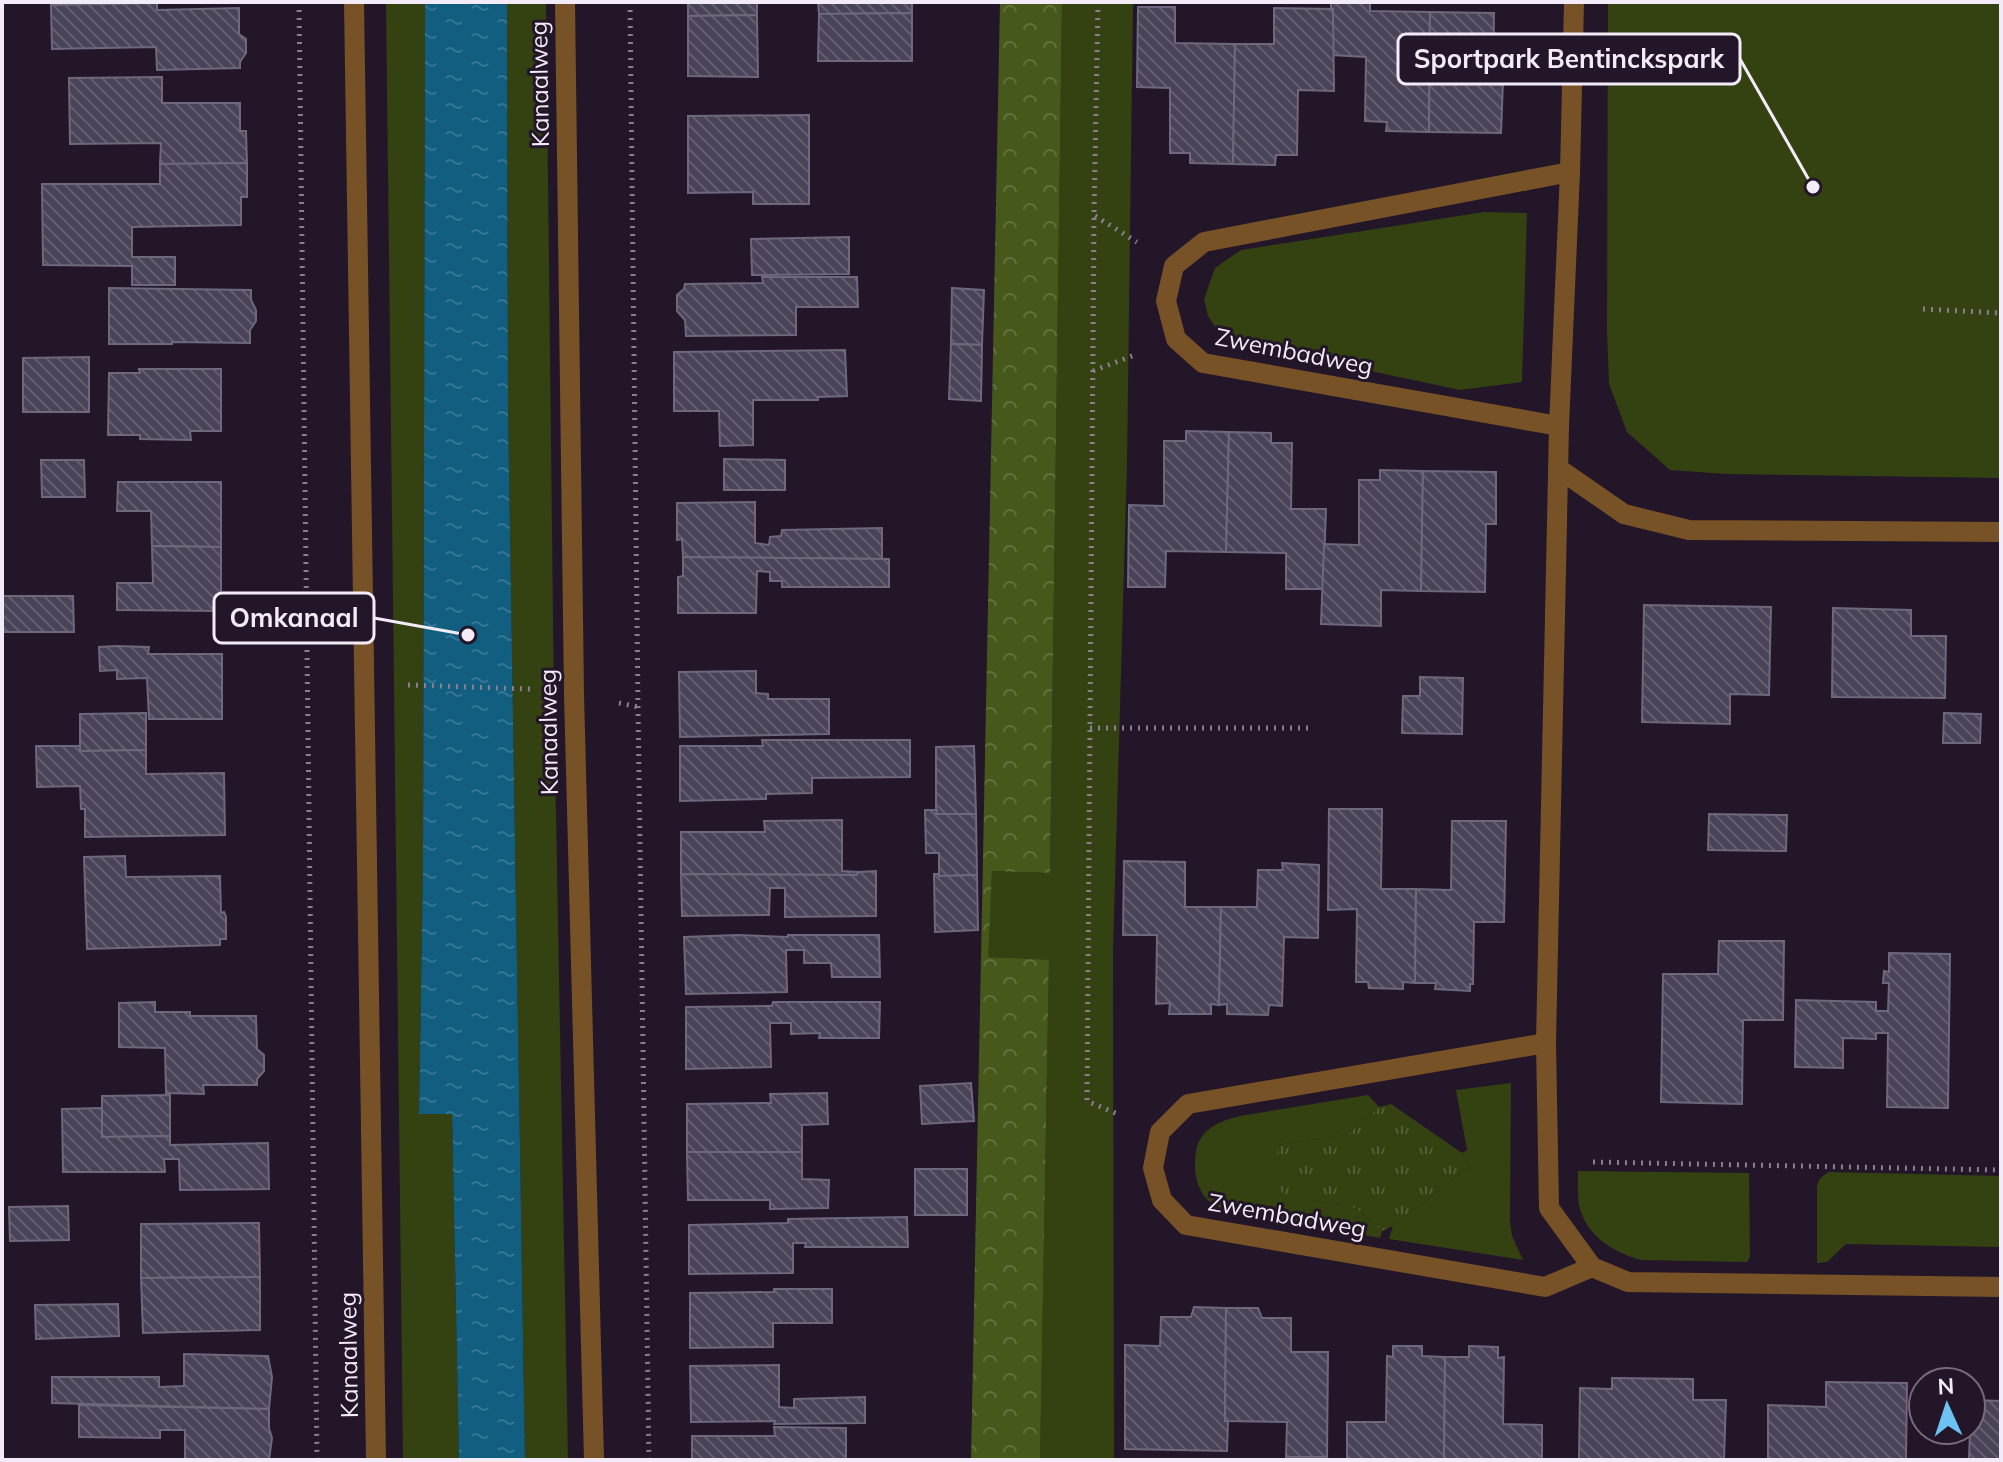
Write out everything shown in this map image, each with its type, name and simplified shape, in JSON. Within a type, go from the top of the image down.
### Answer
[{"type":"street","name":"Kanaalweg","points":[[354,2],[376,1460]]},
{"type":"street","name":"Kanaalweg","points":[[565,2],[574,678],[594,1460]]},
{"type":"street","points":[[1574,2],[1559,426],[1546,1043],[1549,1208],[1592,1267],[1628,1282],[2001,1287]]},
{"type":"street","name":"Zwembadweg","points":[[1559,426],[1203,363],[1176,339],[1166,301],[1174,266],[1204,242],[1570,172]]},
{"type":"street","points":[[1559,469],[1624,514],[1689,530],[2001,532]]},
{"type":"street","points":[[1160,1132],[1188,1104],[1546,1043]]},
{"type":"street","name":"Zwembadweg","points":[[1160,1132],[1153,1168],[1162,1200],[1186,1225],[1545,1287],[1592,1267]]},
{"type":"path","points":[[299,2],[317,1460]]},
{"type":"path","points":[[630,2],[649,1460]]},
{"type":"path","points":[[1098,2],[1087,1101],[1160,1132]]},
{"type":"path","points":[[1923,309],[2001,313]]},
{"type":"path","points":[[419,685],[525,689]]},
{"type":"path","points":[[1090,728],[1309,728]]},
{"type":"path","points":[[1548,1162],[2001,1170]]},
{"type":"green space","points":[[386,2],[425,2],[423,865],[419,1114],[452,1114],[459,1460],[403,1460]]},
{"type":"green space","points":[[507,2],[546,2],[554,706],[568,1460],[525,1460],[508,406]]},
{"type":"green space","points":[[1000,2],[1062,2],[1050,873],[992,871],[988,957],[1049,960],[1040,1460],[971,1460]]},
{"type":"green space","points":[[1062,2],[1133,2],[1127,465],[1113,951],[1114,1460],[1040,1460],[1049,961],[987,957],[992,871],[1050,873]]},
{"type":"green space","points":[[1608,2],[2001,2],[2001,478],[1726,474],[1670,470],[1627,432],[1609,384]]},
{"type":"green space","points":[[1484,212],[1527,213],[1522,382],[1460,390],[1230,341],[1208,316],[1204,299],[1215,268],[1241,250]]},
{"type":"green space","points":[[1511,1083],[1510,1220],[1512,1236],[1523,1260],[1389,1239],[1393,1226],[1470,1166],[1462,1153],[1467,1150],[1456,1090]]},
{"type":"green space","points":[[1368,1095],[1379,1107],[1347,1135],[1277,1145],[1312,1200],[1350,1206],[1360,1211],[1382,1231],[1380,1238],[1233,1212],[1217,1207],[1202,1192],[1195,1173],[1196,1152],[1201,1137],[1212,1127],[1240,1116]]},
{"type":"green space","points":[[1391,1104],[1462,1153],[1470,1166],[1393,1226],[1382,1231],[1350,1206],[1284,1195],[1280,1189],[1277,1145],[1347,1135],[1379,1107]]},
{"type":"green space","points":[[1578,1171],[1749,1173],[1750,1257],[1747,1262],[1642,1260],[1622,1253],[1596,1236],[1584,1219],[1578,1200]]},
{"type":"green space","points":[[1829,1172],[2001,1176],[2001,1247],[1846,1244],[1827,1262],[1817,1263],[1817,1187],[1821,1178]]},
{"type":"water","points":[[425,2],[507,2],[508,406],[525,1460],[439,1460],[459,1459],[452,1114],[419,1114],[423,865]]},
{"type":"building","points":[[688,2],[757,2],[757,15],[688,16]]},
{"type":"building","points":[[818,2],[912,2],[912,13],[819,14]]},
{"type":"building","points":[[1331,2],[1370,2],[1370,11],[1430,12],[1429,132],[1386,131],[1387,122],[1365,121],[1366,57],[1332,55]]},
{"type":"building","points":[[157,3],[157,10],[239,8],[239,34],[246,39],[246,53],[240,68],[157,70],[156,47],[52,49],[51,5]]},
{"type":"building","points":[[1138,7],[1175,7],[1175,43],[1235,44],[1233,164],[1190,163],[1190,153],[1170,153],[1170,88],[1137,87]]},
{"type":"building","points":[[1274,8],[1333,9],[1334,91],[1298,90],[1297,155],[1276,155],[1275,165],[1233,164],[1235,44],[1274,44]]},
{"type":"building","points":[[1430,12],[1494,13],[1493,80],[1503,81],[1501,133],[1429,132]]},
{"type":"building","points":[[912,13],[912,61],[818,61],[819,14]]},
{"type":"building","points":[[757,15],[758,77],[688,76],[688,16]]},
{"type":"building","points":[[162,77],[162,103],[240,103],[240,131],[246,131],[247,163],[160,164],[161,143],[70,144],[69,78]]},
{"type":"building","points":[[809,115],[809,204],[753,204],[753,192],[688,193],[688,116]]},
{"type":"building","points":[[247,163],[247,197],[241,197],[241,225],[132,227],[132,257],[175,257],[175,285],[132,285],[132,266],[43,265],[42,184],[160,184],[160,164]]},
{"type":"building","points":[[849,237],[849,274],[752,275],[751,239]]},
{"type":"building","points":[[762,277],[857,277],[858,307],[796,307],[796,335],[686,336],[685,320],[677,311],[677,295],[685,284],[763,283]]},
{"type":"building","points":[[109,288],[251,290],[256,321],[250,330],[250,343],[109,344]]},
{"type":"building","points":[[952,288],[984,290],[982,345],[951,344]]},
{"type":"building","points":[[951,344],[982,345],[981,401],[949,399]]},
{"type":"building","points":[[845,350],[847,396],[818,397],[818,400],[753,400],[753,445],[720,446],[719,411],[674,411],[674,352]]},
{"type":"building","points":[[89,357],[89,412],[23,412],[23,358]]},
{"type":"building","points":[[139,369],[221,369],[221,431],[190,431],[191,440],[108,435],[109,373],[140,373]]},
{"type":"building","points":[[1186,431],[1229,432],[1226,552],[1166,551],[1165,587],[1128,587],[1129,505],[1164,506],[1164,441],[1186,441]]},
{"type":"building","points":[[1229,432],[1271,433],[1271,443],[1292,443],[1291,509],[1326,509],[1323,589],[1286,589],[1286,553],[1226,552]]},
{"type":"building","points":[[724,459],[785,460],[785,490],[724,490]]},
{"type":"building","points":[[41,460],[84,460],[85,497],[42,497]]},
{"type":"building","points":[[1380,470],[1423,471],[1421,591],[1381,590],[1381,626],[1321,624],[1324,544],[1359,545],[1359,480],[1380,480]]},
{"type":"building","points":[[1423,471],[1496,472],[1496,524],[1486,524],[1485,592],[1421,591]]},
{"type":"building","points":[[118,482],[221,482],[221,547],[152,546],[151,511],[117,511]]},
{"type":"building","points":[[755,502],[755,543],[769,545],[770,537],[781,536],[782,530],[882,528],[882,559],[683,557],[682,539],[677,540],[677,503]]},
{"type":"building","points":[[152,546],[221,547],[221,611],[117,610],[117,583],[153,583]]},
{"type":"building","points":[[683,557],[889,559],[889,587],[782,587],[782,581],[770,581],[770,572],[757,571],[756,613],[678,613],[678,577],[683,576]]},
{"type":"building","points":[[2,596],[73,596],[74,632],[2,632]]},
{"type":"building","points":[[1644,605],[1771,607],[1769,695],[1730,694],[1730,724],[1642,722]]},
{"type":"building","points":[[1833,608],[1911,610],[1911,636],[1946,636],[1945,698],[1832,697]]},
{"type":"building","points":[[99,647],[149,647],[148,654],[222,654],[222,719],[149,719],[147,678],[117,679],[117,670],[100,671]]},
{"type":"building","points":[[756,671],[756,693],[768,694],[768,699],[829,699],[829,734],[680,737],[679,672]]},
{"type":"building","points":[[1420,677],[1463,678],[1462,734],[1402,733],[1403,696],[1420,696]]},
{"type":"building","points":[[146,713],[146,750],[80,751],[80,714]]},
{"type":"building","points":[[1944,713],[1981,714],[1980,743],[1943,743]]},
{"type":"building","points":[[762,740],[910,740],[910,777],[812,778],[812,793],[766,794],[766,799],[680,801],[680,746],[763,746]]},
{"type":"building","points":[[36,746],[80,746],[80,751],[146,750],[146,774],[224,773],[225,835],[85,837],[85,809],[81,809],[80,786],[37,787]]},
{"type":"building","points":[[974,746],[976,814],[936,814],[936,747]]},
{"type":"building","points":[[1329,809],[1382,809],[1381,889],[1416,889],[1415,983],[1403,982],[1403,989],[1369,988],[1368,982],[1356,982],[1357,909],[1328,910]]},
{"type":"building","points":[[925,810],[937,810],[936,814],[976,814],[977,875],[939,876],[939,853],[926,853]]},
{"type":"building","points":[[1709,814],[1787,815],[1786,851],[1708,850]]},
{"type":"building","points":[[842,820],[842,871],[858,872],[857,875],[681,874],[681,832],[765,832],[764,821]]},
{"type":"building","points":[[1452,821],[1506,821],[1504,922],[1474,922],[1473,984],[1470,984],[1470,991],[1435,989],[1436,983],[1415,983],[1416,889],[1451,890]]},
{"type":"building","points":[[125,856],[126,877],[220,876],[221,913],[224,912],[226,917],[226,939],[220,939],[220,945],[87,949],[84,857]]},
{"type":"building","points":[[1124,861],[1185,862],[1185,907],[1221,907],[1219,1005],[1211,1004],[1211,1014],[1169,1014],[1170,1003],[1156,1004],[1157,935],[1123,935]]},
{"type":"building","points":[[1282,863],[1319,865],[1318,938],[1284,937],[1282,1006],[1269,1005],[1268,1015],[1227,1014],[1227,1004],[1219,1005],[1221,907],[1257,907],[1258,870],[1283,870]]},
{"type":"building","points":[[876,871],[876,916],[785,917],[785,888],[770,888],[769,915],[682,916],[681,874],[857,875],[858,872]]},
{"type":"building","points":[[934,874],[977,875],[978,930],[935,932]]},
{"type":"building","points":[[879,935],[880,977],[832,977],[831,963],[804,963],[804,950],[786,950],[787,992],[686,994],[684,937]]},
{"type":"building","points":[[1719,941],[1784,941],[1783,1020],[1743,1020],[1742,1104],[1661,1102],[1663,974],[1718,974]]},
{"type":"building","points":[[1889,953],[1950,954],[1948,1108],[1887,1107],[1888,1033],[1876,1033],[1876,1039],[1843,1038],[1843,1068],[1795,1067],[1796,1000],[1876,1002],[1876,1011],[1888,1011],[1889,983],[1883,983],[1884,971],[1889,972]]},
{"type":"building","points":[[155,1002],[155,1012],[190,1012],[190,1016],[256,1016],[257,1049],[264,1055],[264,1071],[257,1079],[257,1085],[203,1085],[204,1094],[166,1093],[165,1048],[119,1047],[119,1003]]},
{"type":"building","points":[[773,1002],[880,1002],[879,1038],[819,1038],[820,1033],[791,1034],[791,1023],[770,1023],[771,1067],[686,1069],[686,1007],[772,1006]]},
{"type":"building","points":[[971,1083],[974,1121],[922,1124],[920,1086]]},
{"type":"building","points":[[827,1093],[828,1124],[802,1125],[802,1152],[687,1152],[687,1104],[771,1103],[770,1094]]},
{"type":"building","points":[[170,1095],[170,1136],[102,1137],[102,1096]]},
{"type":"building","points":[[102,1108],[102,1137],[170,1136],[170,1145],[268,1143],[269,1189],[180,1190],[179,1159],[164,1159],[165,1172],[63,1172],[62,1109]]},
{"type":"building","points":[[687,1152],[802,1152],[802,1179],[829,1180],[828,1208],[770,1209],[770,1200],[688,1200]]},
{"type":"building","points":[[915,1169],[967,1169],[967,1215],[915,1215]]},
{"type":"building","points":[[68,1206],[69,1240],[10,1241],[9,1207]]},
{"type":"building","points":[[907,1217],[908,1247],[805,1247],[806,1243],[793,1243],[793,1273],[689,1274],[689,1225]]},
{"type":"building","points":[[259,1223],[260,1277],[141,1278],[141,1224]]},
{"type":"building","points":[[260,1277],[260,1330],[143,1333],[141,1278]]},
{"type":"building","points":[[774,1289],[832,1289],[832,1323],[773,1323],[773,1347],[690,1348],[690,1293],[774,1292]]},
{"type":"building","points":[[118,1304],[119,1336],[36,1339],[35,1305]]},
{"type":"building","points":[[1194,1307],[1226,1308],[1227,1451],[1125,1449],[1125,1345],[1160,1346],[1161,1317],[1191,1317]]},
{"type":"building","points":[[1226,1308],[1258,1308],[1262,1318],[1291,1318],[1291,1352],[1328,1352],[1327,1457],[1286,1457],[1287,1422],[1225,1421]]},
{"type":"building","points":[[1393,1346],[1422,1346],[1422,1356],[1445,1357],[1444,1460],[1347,1460],[1347,1422],[1386,1422],[1387,1356],[1393,1357]]},
{"type":"building","points":[[1469,1346],[1498,1347],[1498,1358],[1504,1357],[1503,1424],[1542,1425],[1542,1460],[1444,1460],[1445,1357],[1469,1357]]},
{"type":"building","points":[[184,1354],[268,1356],[272,1377],[269,1409],[52,1403],[52,1377],[159,1377],[159,1387],[184,1386]]},
{"type":"building","points":[[779,1365],[779,1407],[794,1408],[794,1399],[865,1397],[865,1423],[691,1422],[690,1366]]},
{"type":"building","points":[[1612,1378],[1693,1379],[1693,1400],[1726,1400],[1724,1460],[1579,1460],[1580,1388],[1612,1389]]},
{"type":"building","points":[[1826,1382],[1907,1383],[1906,1460],[1768,1460],[1768,1405],[1826,1407]]},
{"type":"building","points":[[1987,1401],[2001,1401],[2001,1460],[1969,1460],[1969,1446],[1987,1446]]},
{"type":"building","points":[[79,1405],[269,1409],[272,1438],[269,1460],[185,1459],[185,1430],[160,1430],[160,1438],[79,1437]]},
{"type":"building","points":[[774,1427],[846,1428],[846,1460],[692,1460],[692,1436],[775,1436]]},
{"type":"place","name":"Sportpark Bentinckspark","points":[[1813,187]]},
{"type":"place","name":"Omkanaal","points":[[468,635]]}]
